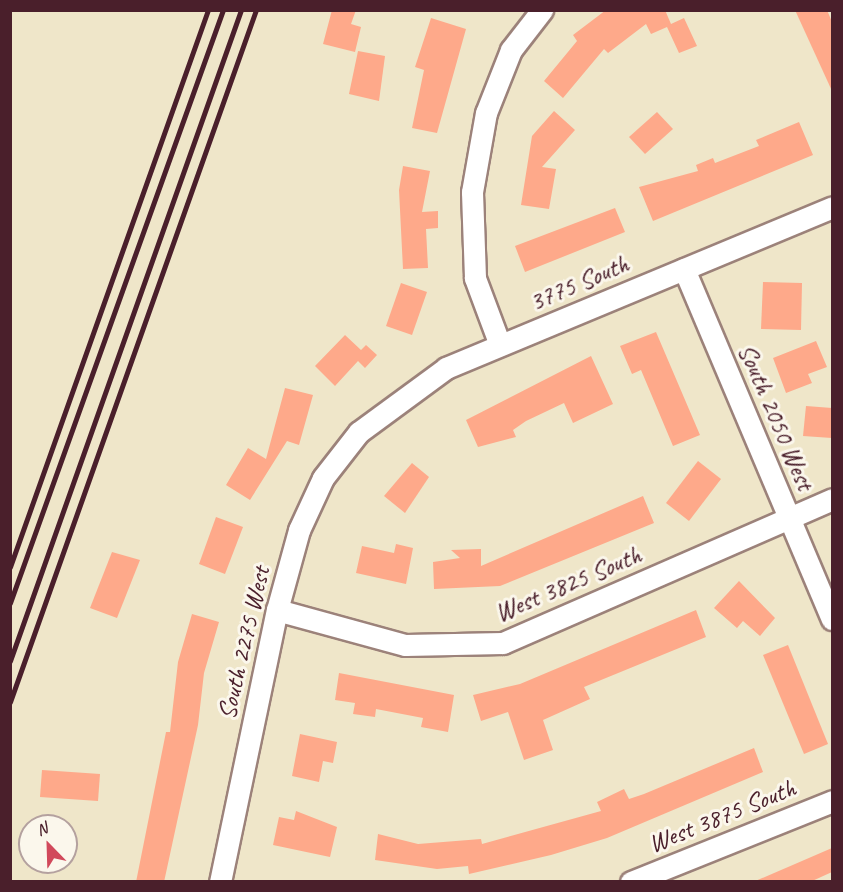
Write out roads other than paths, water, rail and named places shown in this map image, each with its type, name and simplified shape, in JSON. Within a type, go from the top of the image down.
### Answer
[{"type":"street","points":[[500,345],[475,278],[472,192],[486,112],[511,50],[542,10]]},
{"type":"street","name":"3775 South","points":[[359,432],[446,368],[832,207]]},
{"type":"street","name":"South 2050 West","points":[[684,269],[832,619]]},
{"type":"street","name":"South 2275 West","points":[[220,882],[277,610],[299,530],[319,488],[359,432]]},
{"type":"street","name":"West 3825 South","points":[[277,610],[405,645],[503,643],[832,499]]},
{"type":"street","name":"West 3875 South","points":[[631,882],[832,801]]},
{"type":"railway","points":[[10,567],[208,10]]},
{"type":"railway","points":[[10,603],[223,10]]},
{"type":"railway","points":[[10,661],[241,10]]},
{"type":"railway","points":[[10,702],[256,10]]}]
